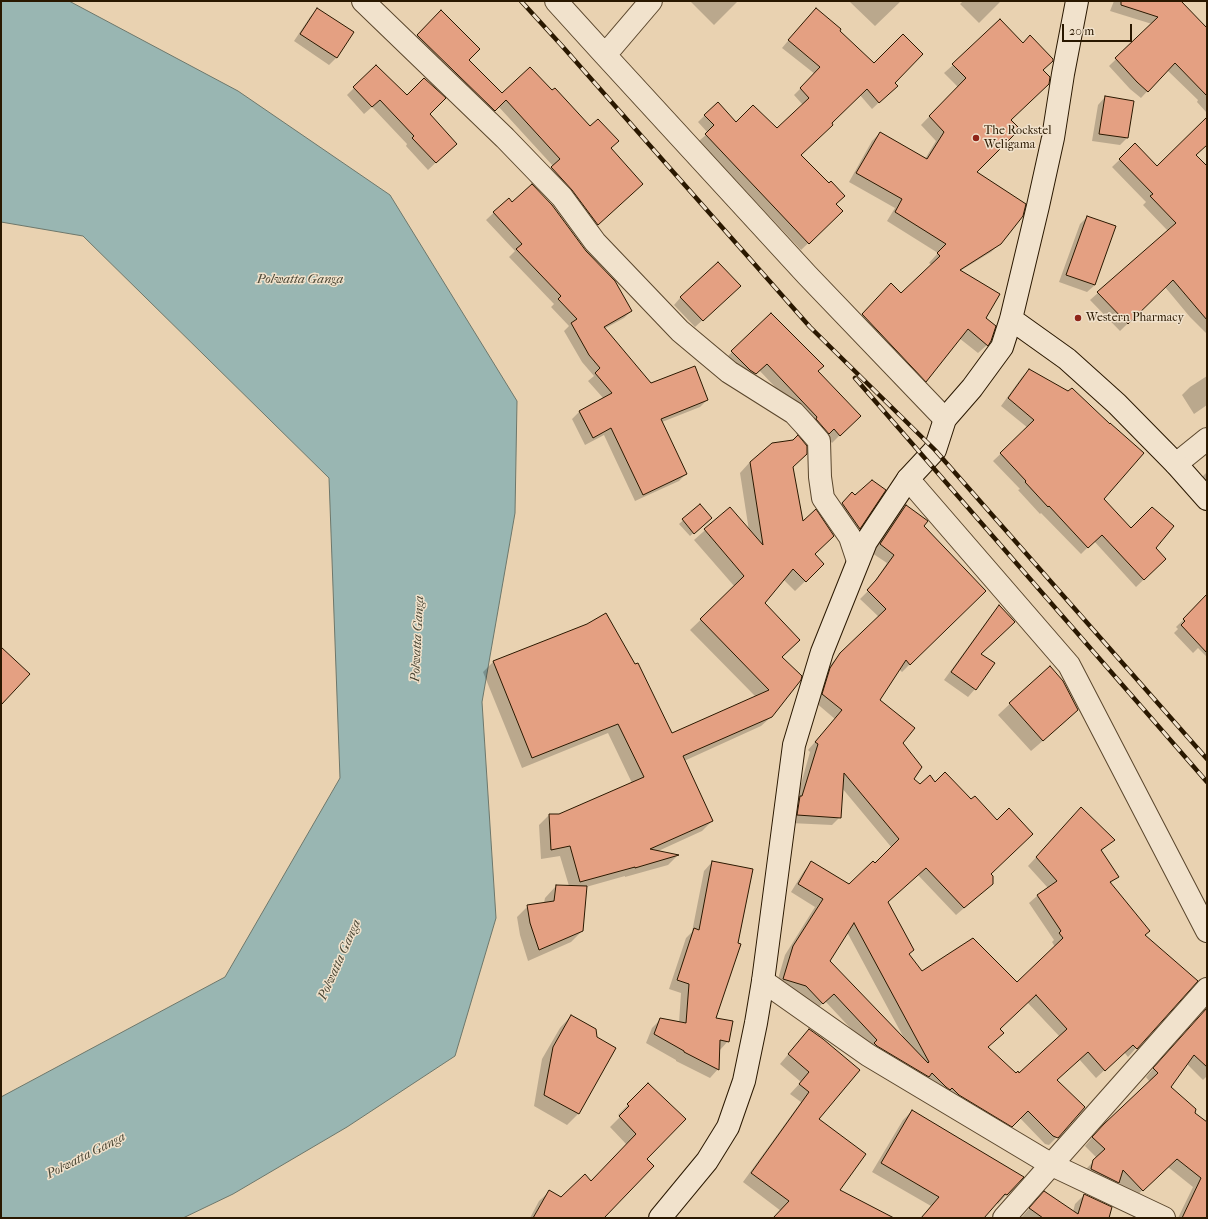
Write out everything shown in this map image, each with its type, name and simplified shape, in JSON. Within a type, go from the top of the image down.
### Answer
[{"type":"street","points":[[363,1],[505,138],[562,197],[595,242],[680,331],[729,372],[794,413],[805,425],[819,441],[822,498],[850,537],[858,561]]},
{"type":"street","points":[[556,1],[807,275],[945,419]]},
{"type":"street","points":[[605,55],[651,1]]},
{"type":"street","points":[[660,1218],[706,1161],[728,1127],[744,1081],[763,982],[794,744],[822,652],[866,542],[908,479],[935,450],[945,419],[972,388],[1002,347],[1038,206],[1053,138],[1077,1]]},
{"type":"street","points":[[1010,319],[1067,359],[1118,404],[1176,464],[1207,499]]},
{"type":"street","points":[[1176,464],[1207,439]]},
{"type":"street","points":[[908,479],[1069,665],[1207,931]]},
{"type":"street","points":[[763,982],[868,1055],[1052,1165],[1164,1218]]},
{"type":"street","points":[[1004,1218],[1207,989]]},
{"type":"water","name":"Polwatta Ganga","points":[[1,1],[69,1],[238,91],[390,195],[517,401],[515,513],[482,702],[496,918],[455,1056],[347,1127],[233,1194],[183,1218],[1,1218],[1,1097],[225,977],[340,778],[329,478],[83,236],[1,222]]},
{"type":"building","points":[[1121,1],[1181,1],[1207,28],[1207,96],[1175,63],[1148,92],[1115,58],[1158,17],[1121,5]]},
{"type":"building","points":[[317,8],[354,32],[337,58],[300,34]]},
{"type":"building","points":[[816,8],[841,29],[840,31],[874,63],[903,34],[923,54],[895,83],[898,86],[879,103],[867,89],[832,123],[833,125],[801,155],[829,183],[831,181],[845,196],[836,204],[843,211],[809,244],[705,134],[714,125],[704,115],[718,102],[736,122],[753,105],[777,128],[809,98],[800,88],[820,67],[788,40]]},
{"type":"building","points":[[441,10],[480,49],[469,60],[502,93],[530,67],[552,90],[555,88],[590,126],[598,119],[619,141],[611,148],[643,184],[598,225],[572,190],[551,167],[560,159],[506,100],[495,111],[417,35]]},
{"type":"building","points":[[1000,19],[1023,43],[1030,35],[1053,59],[1053,61],[1043,70],[1050,77],[1049,84],[1011,120],[1020,129],[977,172],[1026,204],[1023,216],[1001,244],[960,270],[1000,294],[986,318],[996,326],[991,341],[988,346],[968,329],[926,382],[862,314],[891,283],[901,293],[940,256],[937,253],[946,244],[895,212],[902,199],[856,173],[880,132],[927,159],[944,132],[929,116],[966,78],[952,64]]},
{"type":"building","points":[[376,65],[407,95],[424,78],[446,98],[430,114],[457,144],[436,163],[412,138],[414,136],[380,100],[372,107],[353,87]]},
{"type":"building","points":[[1105,96],[1134,101],[1128,138],[1099,134]]},
{"type":"building","points":[[1207,117],[1207,145],[1196,155],[1207,166],[1207,320],[1173,280],[1128,324],[1097,292],[1176,223],[1150,196],[1153,194],[1119,159],[1135,143],[1157,166]]},
{"type":"building","points":[[532,184],[552,205],[586,251],[615,281],[632,311],[604,327],[651,383],[695,366],[708,400],[661,419],[687,474],[643,495],[611,428],[593,438],[579,411],[612,393],[595,373],[600,368],[589,355],[571,323],[577,319],[558,299],[561,296],[516,249],[522,244],[493,212],[509,198],[512,202]]},
{"type":"building","points":[[1087,216],[1116,226],[1095,285],[1066,275]]},
{"type":"building","points":[[718,262],[741,286],[703,321],[680,297]]},
{"type":"building","points":[[771,313],[824,366],[818,371],[861,416],[840,436],[834,429],[829,434],[816,419],[817,417],[767,364],[756,374],[731,351]]},
{"type":"building","points":[[1029,369],[1068,391],[1072,388],[1110,424],[1144,453],[1104,499],[1131,528],[1152,507],[1174,526],[1156,548],[1166,559],[1144,580],[1102,535],[1088,548],[1049,506],[1048,507],[1000,453],[1034,420],[1008,398]]},
{"type":"building","points":[[798,435],[807,446],[807,454],[793,467],[803,521],[816,509],[834,536],[815,554],[824,564],[806,582],[793,569],[765,603],[800,640],[782,657],[802,676],[801,680],[772,717],[683,756],[713,821],[650,849],[679,855],[580,882],[570,846],[551,850],[549,814],[559,814],[644,777],[618,724],[532,758],[493,661],[587,624],[606,613],[635,664],[638,663],[672,733],[769,690],[700,619],[744,576],[704,529],[730,507],[763,545],[750,462],[772,443],[793,440]]},
{"type":"building","points":[[872,480],[886,490],[860,529],[842,503],[852,492],[855,495]]},
{"type":"building","points":[[700,504],[712,518],[694,534],[682,519]]},
{"type":"building","points":[[906,505],[928,521],[924,526],[986,591],[910,665],[906,660],[880,700],[915,728],[903,743],[922,767],[914,779],[920,784],[930,775],[935,782],[945,772],[971,799],[975,796],[997,820],[1009,808],[1033,834],[991,874],[993,876],[993,884],[964,908],[926,868],[888,902],[914,950],[909,954],[922,971],[973,938],[1017,982],[1063,938],[1059,933],[1061,931],[1037,895],[1057,881],[1036,857],[1081,807],[1115,840],[1101,850],[1119,877],[1110,882],[1150,931],[1145,935],[1198,981],[1137,1049],[1133,1045],[1105,1071],[1088,1052],[1057,1080],[1085,1107],[1058,1138],[1053,1136],[1028,1111],[1012,1127],[959,1095],[952,1088],[950,1090],[932,1073],[929,1077],[877,1046],[874,1043],[877,1040],[834,994],[823,1004],[806,986],[783,979],[793,946],[823,899],[798,884],[811,861],[849,884],[873,861],[875,863],[899,839],[844,773],[841,818],[797,815],[800,796],[802,796],[818,744],[815,742],[842,710],[822,694],[830,668],[840,653],[886,609],[867,590],[894,555],[880,544]],"holes":[[[854,923],[929,1062],[928,1063],[830,961]],[[1036,995],[1067,1029],[1019,1073],[1018,1071],[1016,1073],[988,1047],[1004,1033],[1000,1029]]]},
{"type":"building","points":[[1207,594],[1207,653],[1181,625],[1185,621],[1183,619]]},
{"type":"building","points":[[999,605],[1015,622],[981,654],[995,663],[976,690],[951,672]]},
{"type":"building","points":[[1,647],[30,674],[1,705]]},
{"type":"building","points":[[1050,666],[1063,681],[1078,710],[1043,741],[1009,703]]},
{"type":"building","points":[[712,861],[753,869],[738,943],[741,944],[716,1018],[733,1021],[729,1042],[720,1040],[719,1070],[684,1052],[654,1034],[660,1018],[686,1023],[689,984],[677,980],[694,928],[699,930]]},
{"type":"building","points":[[556,885],[587,886],[583,931],[539,950],[530,923],[527,905],[554,901]]},
{"type":"building","points":[[1207,1008],[1207,1067],[1194,1055],[1171,1087],[1196,1109],[1195,1113],[1207,1122],[1207,1218],[1182,1218],[1201,1178],[1177,1159],[1143,1191],[1123,1170],[1119,1183],[1091,1169],[1093,1160],[1105,1149],[1092,1137],[1158,1073],[1153,1068]]},
{"type":"building","points":[[571,1015],[596,1029],[597,1037],[616,1048],[579,1114],[544,1095],[553,1047]]},
{"type":"building","points":[[809,1029],[860,1070],[819,1119],[866,1154],[840,1190],[894,1218],[773,1218],[789,1201],[751,1173],[809,1092],[799,1084],[809,1072],[788,1054]]},
{"type":"building","points":[[648,1083],[686,1119],[647,1159],[654,1166],[604,1218],[533,1218],[549,1190],[561,1197],[585,1174],[591,1181],[636,1134],[619,1116],[629,1106],[627,1104]]},
{"type":"building","points":[[912,1110],[1024,1177],[1007,1195],[1005,1194],[984,1218],[921,1218],[939,1197],[881,1163]]},
{"type":"building","points":[[1044,1191],[1078,1214],[1084,1194],[1112,1207],[1109,1218],[1043,1218],[1029,1208]]},
{"type":"railway","points":[[521,1],[810,327],[935,450],[1207,759]]},
{"type":"railway","points":[[855,378],[1207,782]]},
{"type":"place","name":"The Rockstel Weligama","points":[[976,138]]},
{"type":"place","name":"Western Pharmacy","points":[[1078,318]]}]
